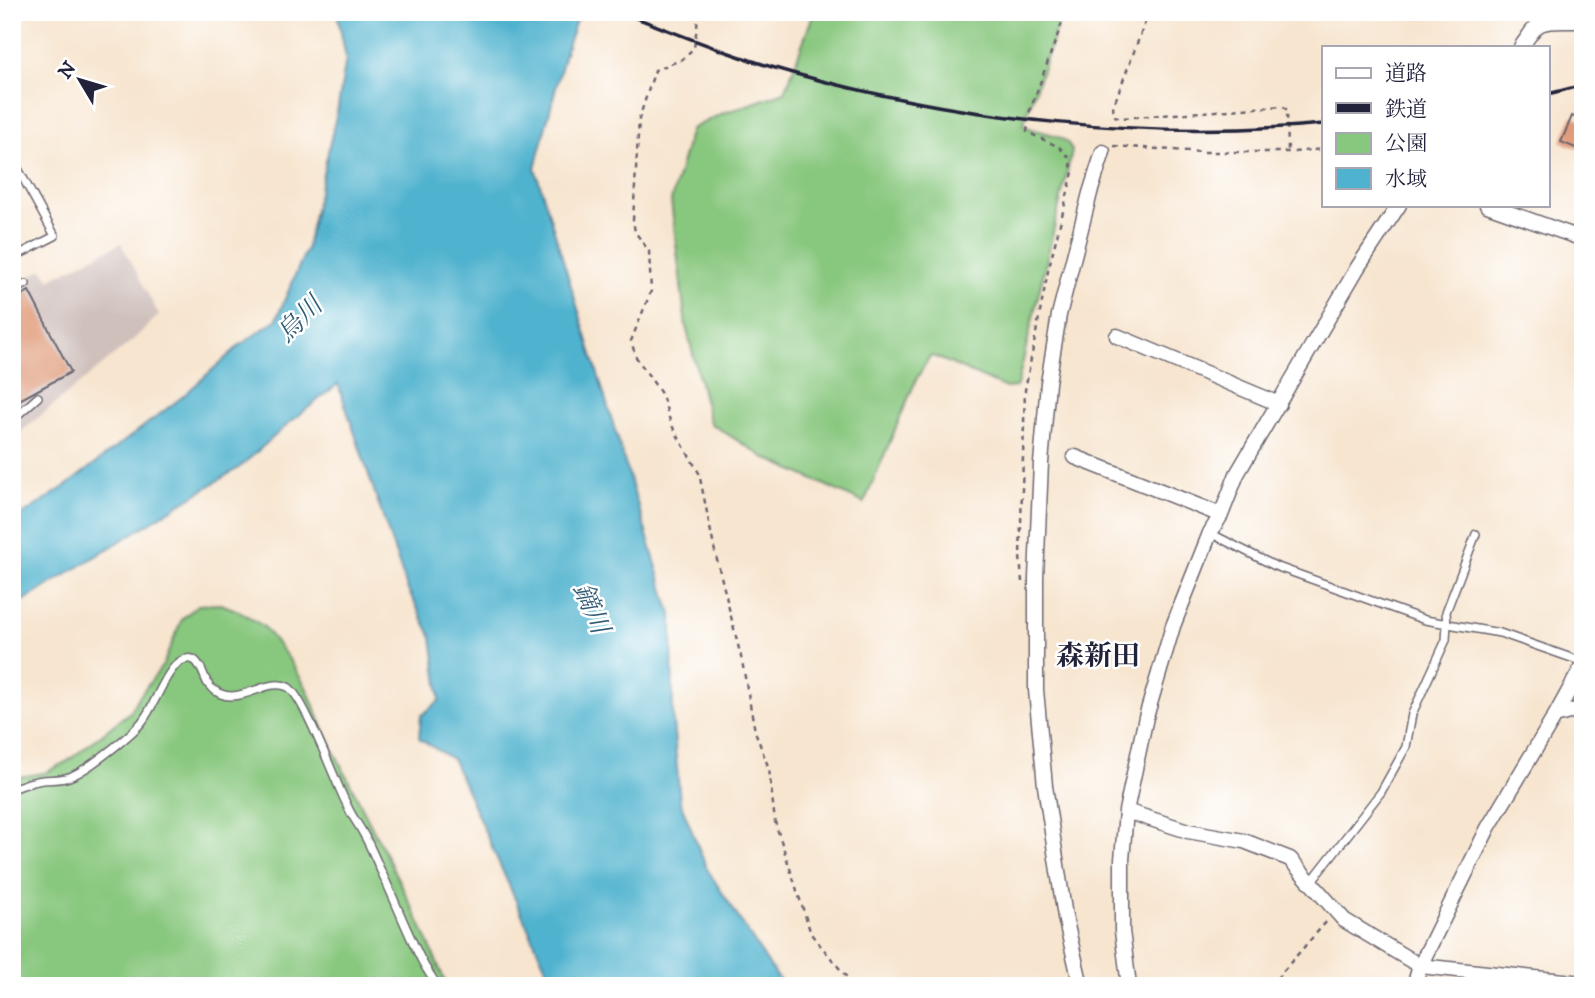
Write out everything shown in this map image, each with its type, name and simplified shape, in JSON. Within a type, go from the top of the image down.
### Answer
[{"type":"street","points":[[1522,46],[1535,27],[1544,21],[1565,17],[1583,21]]},
{"type":"street","points":[[1081,986],[1065,917],[1045,786],[1036,690],[1036,578],[1048,383],[1059,315],[1103,152]]},
{"type":"street","points":[[1129,986],[1122,931],[1122,860],[1126,811],[1146,717],[1173,626],[1237,474],[1358,267],[1398,206]]},
{"type":"street","points":[[1490,206],[1583,239]]},
{"type":"street","points":[[1117,336],[1279,404]]},
{"type":"street","points":[[1075,457],[1220,515]]},
{"type":"street","points":[[1414,986],[1420,966],[1488,828],[1583,664]]},
{"type":"street","points":[[1555,716],[1583,708]]},
{"type":"street","points":[[1126,811],[1188,831],[1244,841],[1290,859],[1343,920],[1420,966],[1583,983]]},
{"type":"lane","points":[[12,158],[55,236],[12,258]]},
{"type":"lane","points":[[12,291],[26,284]]},
{"type":"lane","points":[[12,420],[38,397]]},
{"type":"lane","points":[[1210,533],[1275,566],[1425,620],[1500,633],[1583,664]]},
{"type":"lane","points":[[1311,883],[1381,792],[1406,747],[1412,714],[1446,640],[1446,612],[1476,534]]},
{"type":"lane","points":[[12,789],[44,780],[69,777],[95,761],[141,723],[173,668],[185,659],[198,662],[208,684],[223,695],[238,696],[276,685],[287,687],[296,695],[347,806],[383,874],[416,950],[437,986]]},
{"type":"path","points":[[699,12],[694,48],[681,60],[654,71],[639,119],[633,220],[635,232],[649,251],[651,290],[631,341],[636,357],[662,395],[671,424],[699,473],[755,730],[769,769],[775,822],[811,934],[853,986]]},
{"type":"path","points":[[1026,390],[1048,271],[1073,172],[1068,156],[1059,147],[1027,132],[1029,113],[1066,12]]},
{"type":"path","points":[[1149,12],[1113,107],[1115,116],[1121,118],[1283,106],[1287,110],[1288,152]]},
{"type":"path","points":[[1103,152],[1108,147],[1118,145],[1202,152],[1322,149]]},
{"type":"path","points":[[1270,986],[1336,911]]},
{"type":"shaded area","points":[[121,243],[159,315],[133,340],[12,439],[12,286],[43,269],[49,280]]},
{"type":"green space","points":[[814,12],[1062,12],[1023,125],[1064,140],[1072,151],[1016,387],[1006,388],[930,356],[916,380],[864,503],[764,457],[710,423],[686,326],[671,201],[691,129],[721,114],[785,92]]},
{"type":"green space","points":[[221,604],[241,612],[264,627],[289,659],[307,689],[326,735],[420,923],[447,986],[12,986],[12,778],[45,773],[68,761],[131,711],[163,665],[182,619],[198,605]]},
{"type":"water","points":[[337,12],[579,12],[566,49],[535,168],[672,617],[673,722],[680,801],[707,869],[784,986],[554,986],[453,760],[419,738],[421,716],[440,700],[432,637],[407,588],[338,384],[240,467],[12,608],[12,522],[67,485],[182,397],[240,345],[276,320],[306,250],[338,107],[346,58]]},
{"type":"building","points":[[1572,116],[1583,120],[1583,151],[1561,142]]},
{"type":"building","points":[[29,291],[71,372],[12,404],[12,300]]},
{"type":"railway","points":[[621,12],[774,68],[861,90],[992,115],[1058,123],[1191,130],[1322,124]]},
{"type":"railway","points":[[1550,93],[1583,85]]},
{"type":"district","name":"森新田","points":[[1098,655]]},
{"type":"water label","name":"烏川","points":[[299,319]]},
{"type":"water label","name":"鏑川","points":[[592,608]]}]
